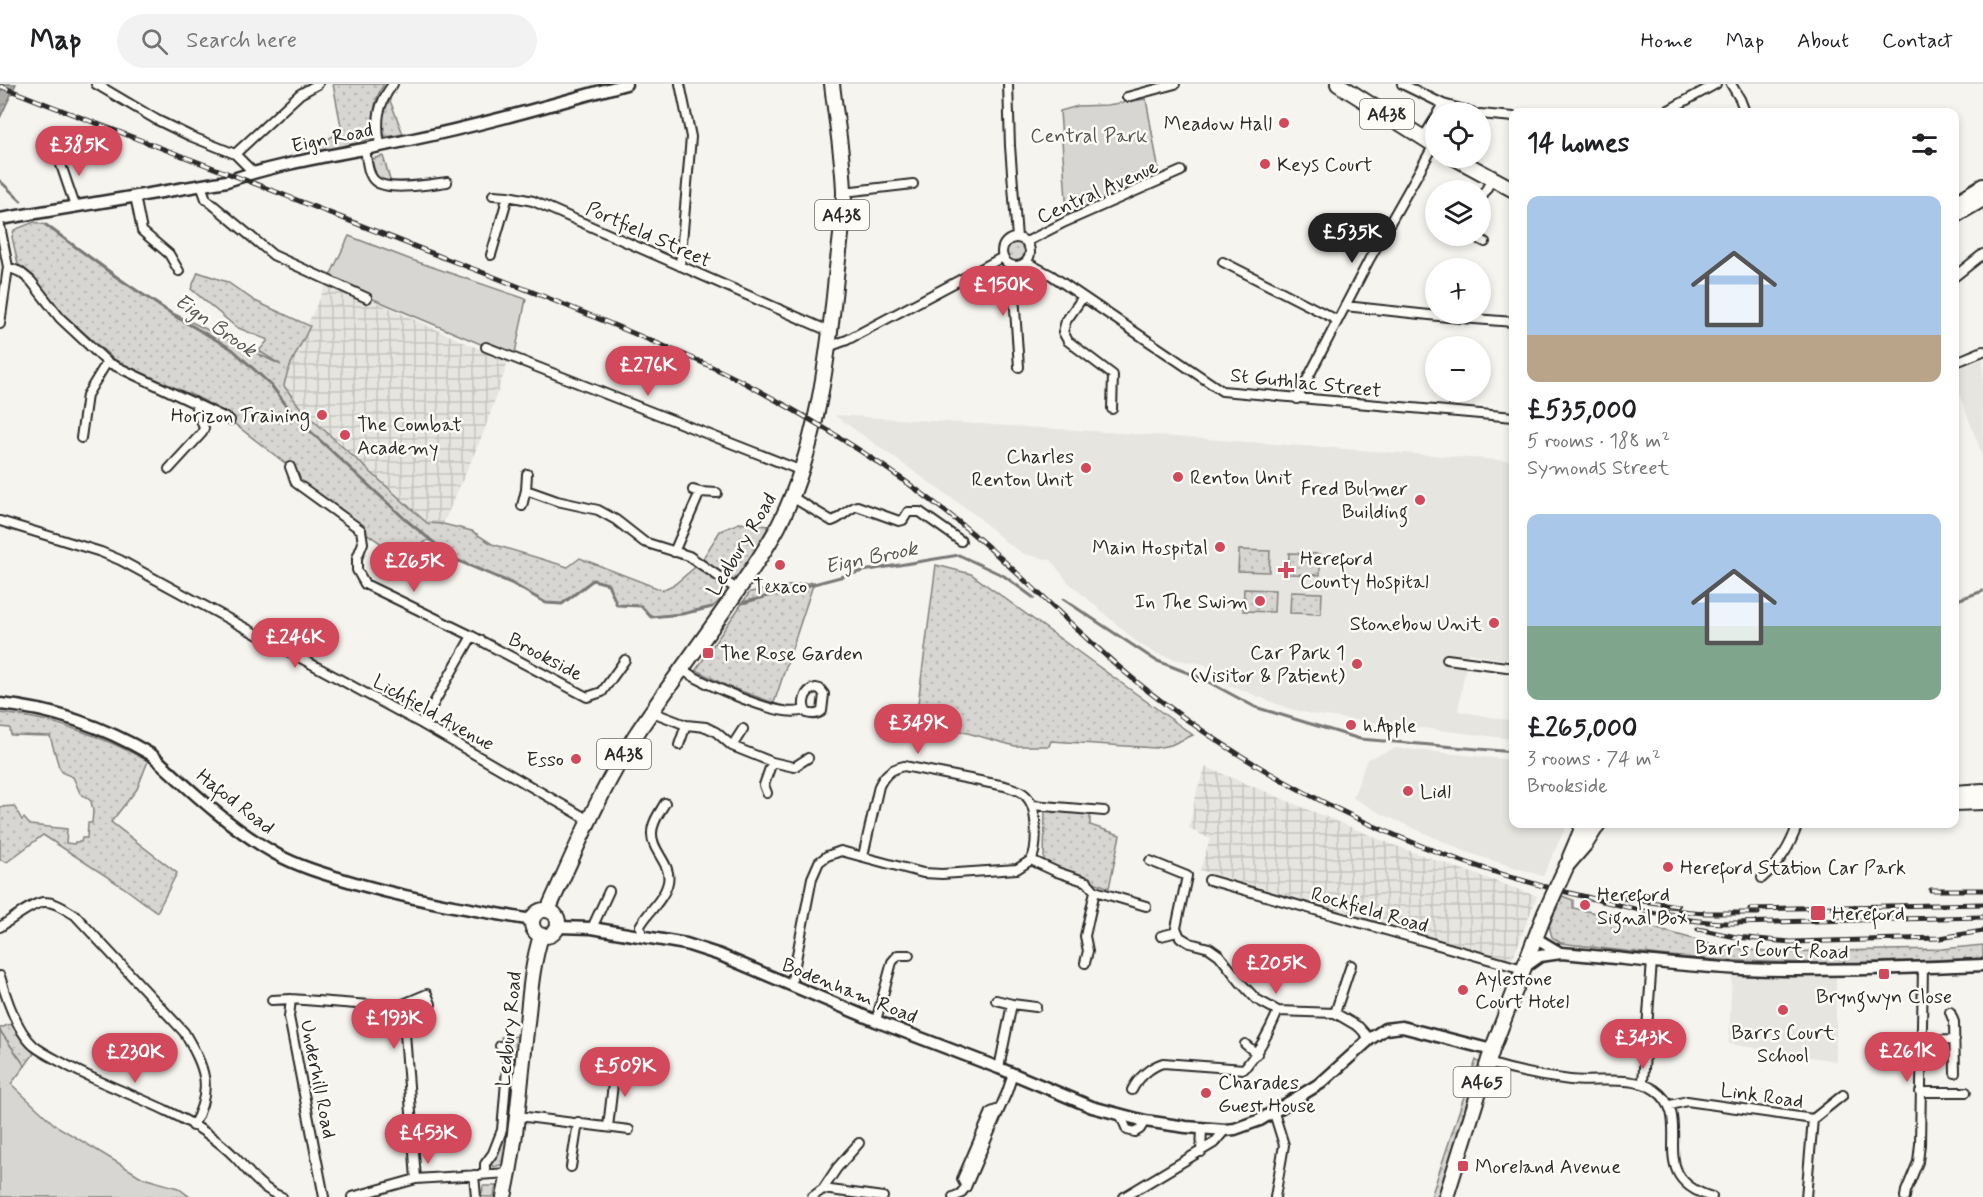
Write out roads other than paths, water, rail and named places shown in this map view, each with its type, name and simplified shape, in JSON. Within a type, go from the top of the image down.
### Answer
[{"type":"highway","name":"Ledbury Road","points":[[548,910],[589,819],[619,763],[736,593],[777,528],[801,471],[818,406],[831,333],[844,192],[832,84]]},
{"type":"highway","name":"A438","points":[[1338,84],[1425,139]]},
{"type":"highway","points":[[1473,168],[1509,188]]},
{"type":"highway","points":[[1959,201],[1983,186]]},
{"type":"highway","points":[[1959,213],[1983,199]]},
{"type":"highway","points":[[1959,793],[1983,791]]},
{"type":"highway","points":[[1959,803],[1983,802]]},
{"type":"highway","name":"A465","points":[[1446,1197],[1490,1057],[1534,938],[1582,828]]},
{"type":"highway","name":"A465","points":[[1567,865],[1595,828]]},
{"type":"highway","points":[[548,910],[556,916],[558,927],[552,935],[541,936],[532,928],[532,920],[538,912],[548,910]]},
{"type":"highway","name":"Ledbury Road","points":[[504,1197],[518,1116],[536,951],[541,936]]},
{"type":"street","points":[[96,84],[157,120],[235,154],[253,172]]},
{"type":"street","points":[[235,154],[300,94],[318,84]]},
{"type":"street","points":[[380,146],[377,116],[386,92],[393,84]]},
{"type":"street","name":"Eign Road","points":[[0,219],[227,181],[253,172],[496,120],[626,84]]},
{"type":"street","points":[[680,84],[691,137],[680,266]]},
{"type":"street","points":[[1008,84],[1017,238]]},
{"type":"street","points":[[1127,97],[1175,84]]},
{"type":"street","points":[[1402,84],[1438,102]]},
{"type":"street","points":[[1672,108],[1716,84]]},
{"type":"street","points":[[1731,84],[1743,108]]},
{"type":"street","points":[[1491,115],[1509,117]]},
{"type":"street","points":[[365,149],[369,171],[375,181],[381,184],[407,186],[447,182]]},
{"type":"street","points":[[1298,399],[1337,320],[1425,155]]},
{"type":"street","points":[[58,156],[75,206]]},
{"type":"street","name":"Central Avenue","points":[[1026,242],[1065,222],[1181,171]]},
{"type":"street","points":[[844,192],[913,184]]},
{"type":"street","points":[[201,185],[206,199],[273,255],[367,298]]},
{"type":"street","name":"Portfield Street","points":[[493,195],[533,201],[831,333]]},
{"type":"street","points":[[135,196],[142,231],[169,254],[179,271]]},
{"type":"street","points":[[491,255],[508,196]]},
{"type":"street","points":[[0,324],[8,267],[1,232]]},
{"type":"street","points":[[1017,238],[1026,242],[1030,254],[1026,262],[1020,266],[1012,266],[1005,261],[1002,252],[1008,240],[1017,238]]},
{"type":"street","points":[[1959,273],[1983,254]]},
{"type":"street","points":[[828,347],[847,340],[1003,256]]},
{"type":"street","name":"St Guthlac Street","points":[[1026,262],[1043,270],[1217,389],[1298,399],[1509,417]]},
{"type":"street","points":[[1223,262],[1337,320]]},
{"type":"street","points":[[1012,266],[1019,367]]},
{"type":"street","points":[[8,267],[20,272],[31,281],[60,318],[107,362],[230,420]]},
{"type":"street","points":[[1083,297],[1066,321],[1064,337],[1113,375],[1112,410]]},
{"type":"street","points":[[1345,306],[1509,322]]},
{"type":"street","points":[[486,347],[801,471]]},
{"type":"street","points":[[1959,361],[1983,351]]},
{"type":"street","points":[[81,438],[87,395],[107,362]]},
{"type":"street","points":[[169,469],[204,428],[194,402]]},
{"type":"street","name":"Brookside","points":[[290,467],[296,483],[361,530],[363,543],[357,558],[357,570],[365,584],[472,636],[587,697],[602,692],[625,660]]},
{"type":"street","points":[[522,506],[527,474]]},
{"type":"street","points":[[526,490],[557,501],[598,510],[616,520],[644,542],[689,556],[736,593]]},
{"type":"street","points":[[674,552],[697,491],[717,493]]},
{"type":"street","points":[[792,497],[832,521],[839,519],[850,508],[857,506],[899,521],[903,520],[908,512],[920,512],[961,541]]},
{"type":"street","name":"Lichfield Avenue","points":[[0,521],[120,560],[423,724],[589,819]]},
{"type":"street","points":[[423,724],[472,636]]},
{"type":"street","points":[[1447,658],[1509,667]]},
{"type":"street","points":[[682,670],[719,689],[759,704],[778,710],[799,712],[804,710]]},
{"type":"street","name":"Hafod Road","points":[[0,704],[51,712],[137,746],[152,755],[237,830],[277,855],[308,869],[361,885],[449,906],[532,920]]},
{"type":"street","points":[[652,712],[686,725],[706,727],[716,732],[732,746],[772,762],[794,767],[808,758]]},
{"type":"street","points":[[679,745],[686,725]]},
{"type":"street","points":[[732,746],[743,729]]},
{"type":"street","points":[[767,793],[764,785],[772,762]]},
{"type":"street","points":[[791,985],[812,878],[819,862],[826,856],[842,851],[923,873],[942,874],[1017,869],[1031,860],[1035,854],[1032,805],[1029,798],[1020,791],[1005,786],[904,766],[893,768],[883,776],[879,786],[863,856]]},
{"type":"street","points":[[642,936],[640,926],[668,882],[665,864],[653,841],[652,833],[665,803]]},
{"type":"street","points":[[1032,805],[1104,811]]},
{"type":"street","points":[[1762,878],[1778,864],[1785,854],[1796,828]]},
{"type":"street","points":[[1031,860],[1056,872],[1087,882],[1095,891],[1146,906]]},
{"type":"street","points":[[1150,861],[1187,876],[1177,930]]},
{"type":"street","name":"Rockfield Road","points":[[1209,880],[1523,969]]},
{"type":"street","points":[[592,928],[609,891]]},
{"type":"street","points":[[1085,963],[1088,951],[1085,936],[1095,891]]},
{"type":"street","points":[[0,927],[43,902],[59,905],[75,915],[184,1032],[196,1052],[203,1071],[206,1089],[203,1107],[193,1126]]},
{"type":"street","name":"Bodenham Road","points":[[558,927],[592,928],[698,948],[1092,1107],[1145,1121],[1225,1130]]},
{"type":"street","points":[[1161,936],[1177,930]]},
{"type":"street","points":[[1177,930],[1190,943],[1209,948],[1219,955],[1256,999],[1278,1011],[1335,1013],[1359,1027],[1370,1039]]},
{"type":"street","name":"Barr's Court Road","points":[[1534,938],[1561,953]]},
{"type":"street","name":"Barr's Court Road","points":[[1523,969],[1540,956],[1561,953],[1738,969],[1983,965]]},
{"type":"street","points":[[876,1021],[892,962],[898,955],[909,955]]},
{"type":"street","points":[[1642,1082],[1652,961]]},
{"type":"street","points":[[1335,1013],[1351,965]]},
{"type":"street","points":[[1905,1197],[1918,1162],[1920,1144],[1923,967]]},
{"type":"street","points":[[0,976],[7,1001],[33,1045],[97,1082],[169,1113],[193,1126],[222,1146],[264,1188],[282,1197]]},
{"type":"street","name":"Underhill Road","points":[[324,1197],[289,1017],[291,999],[396,1007],[427,994],[431,1004],[429,1007],[404,1020]]},
{"type":"street","points":[[272,1000],[291,999]]},
{"type":"street","points":[[996,1000],[1036,1007]]},
{"type":"street","points":[[999,1068],[1012,1004]]},
{"type":"street","points":[[396,1007],[404,1020],[416,1179]]},
{"type":"street","points":[[1132,1090],[1142,1075],[1158,1065],[1188,1064],[1244,1069],[1257,1054],[1278,1011]]},
{"type":"street","points":[[1950,1012],[1954,1022],[1955,1073]]},
{"type":"street","points":[[1124,1197],[1201,1152],[1214,1143],[1225,1130],[1250,1124],[1274,1113],[1321,1083],[1370,1039],[1389,1028],[1402,1027],[1490,1057],[1570,1080],[1642,1082],[1665,1098],[1671,1106],[1674,1130],[1673,1162],[1680,1176],[1690,1187],[1712,1197]]},
{"type":"street","points":[[1921,1041],[1955,1040]]},
{"type":"street","points":[[1245,1044],[1257,1054]]},
{"type":"street","name":"Ledbury Road","points":[[485,1174],[485,1164],[493,1153],[502,1130],[508,1057],[500,1046]]},
{"type":"street","points":[[1876,1054],[1920,1058]]},
{"type":"street","points":[[608,1127],[615,1067]]},
{"type":"street","points":[[953,1197],[960,1194],[966,1187],[962,1179],[991,1112],[999,1109],[1013,1074]]},
{"type":"street","points":[[1920,1092],[1966,1092]]},
{"type":"street","name":"Link Road","points":[[1806,1197],[1813,1119],[1843,1095]]},
{"type":"street","name":"Link Road","points":[[1671,1106],[1686,1101],[1813,1119]]},
{"type":"street","points":[[1274,1113],[1284,1145],[1275,1197]]},
{"type":"street","points":[[518,1116],[629,1130]]},
{"type":"street","points":[[571,1167],[578,1122]]},
{"type":"street","points":[[1201,1152],[1202,1128]]},
{"type":"street","points":[[812,1197],[823,1188],[859,1143]]},
{"type":"street","points":[[352,1197],[416,1179],[509,1173]]},
{"type":"street","points":[[474,1175],[476,1197]]},
{"type":"street","points":[[823,1188],[883,1197]]},
{"type":"water","points":[[0,84],[16,84],[0,118]]},
{"type":"waterway","name":"Eign Brook","points":[[0,181],[21,201]]},
{"type":"waterway","name":"Eign Brook","points":[[46,225],[115,276],[178,318],[232,349],[271,385],[296,418],[406,520],[454,559],[511,583],[546,603],[562,604],[593,580],[608,584],[617,605],[641,606],[651,617],[682,614],[712,607]]},
{"type":"waterway","name":"Eign Brook","points":[[742,603],[863,571],[959,555],[1004,576],[1034,598]]},
{"type":"waterway","points":[[1959,599],[1983,591]]},
{"type":"waterway","points":[[1063,599],[1155,660],[1201,678],[1255,707],[1360,739],[1509,752]]},
{"type":"railway","points":[[0,86],[547,298],[688,356],[741,381],[836,436],[916,489],[1012,568],[1124,672],[1197,727],[1299,789],[1407,840],[1520,880],[1635,909],[1692,920],[1732,923],[1983,917]]},
{"type":"railway","points":[[1931,890],[1983,890]]},
{"type":"railway","points":[[1615,897],[1678,906]]},
{"type":"railway","points":[[1750,909],[1983,904]]},
{"type":"railway","points":[[1668,910],[1758,913]]},
{"type":"railway","points":[[1698,929],[1736,937],[1791,942],[1940,938],[1983,931]]},
{"type":"place","name":"Meadow Hall","points":[[1284,123]]},
{"type":"place","name":"Keys Court","points":[[1265,164]]},
{"type":"place","name":"Horizon Training","points":[[322,415]]},
{"type":"place","name":"The Combat Academy","points":[[345,435]]},
{"type":"place","name":"Charles Renton Unit","points":[[1086,468]]},
{"type":"place","name":"Renton Unit","points":[[1178,477]]},
{"type":"place","name":"Fred Bulmer Building","points":[[1420,500]]},
{"type":"place","name":"Main Hospital","points":[[1220,547]]},
{"type":"place","name":"Texaco","points":[[780,565]]},
{"type":"place","name":"Hereford County Hospital","points":[[1286,570]]},
{"type":"place","name":"In The Swim","points":[[1260,601]]},
{"type":"place","name":"Stonebow Unit","points":[[1494,623]]},
{"type":"place","name":"The Rose Garden","points":[[708,653]]},
{"type":"place","name":"Car Park 1 (Visitor & Patient)","points":[[1357,664]]},
{"type":"place","name":"h.Apple","points":[[1351,725]]},
{"type":"place","name":"Esso","points":[[576,759]]},
{"type":"place","name":"Lidl","points":[[1408,791]]},
{"type":"place","name":"Hereford Station Car Park","points":[[1668,867]]},
{"type":"place","name":"Hereford Signal Box","points":[[1585,905]]},
{"type":"place","name":"Hereford","points":[[1818,913]]},
{"type":"place","name":"Bryngwyn Close","points":[[1884,974]]},
{"type":"place","name":"Aylestone Court Hotel","points":[[1463,990]]},
{"type":"place","name":"Barrs Court School","points":[[1783,1010]]},
{"type":"place","name":"Charades Guest House","points":[[1206,1093]]},
{"type":"place","name":"Moreland Avenue","points":[[1463,1166]]},
{"type":"park label","name":"Central Park","points":[[1089,135]]}]
